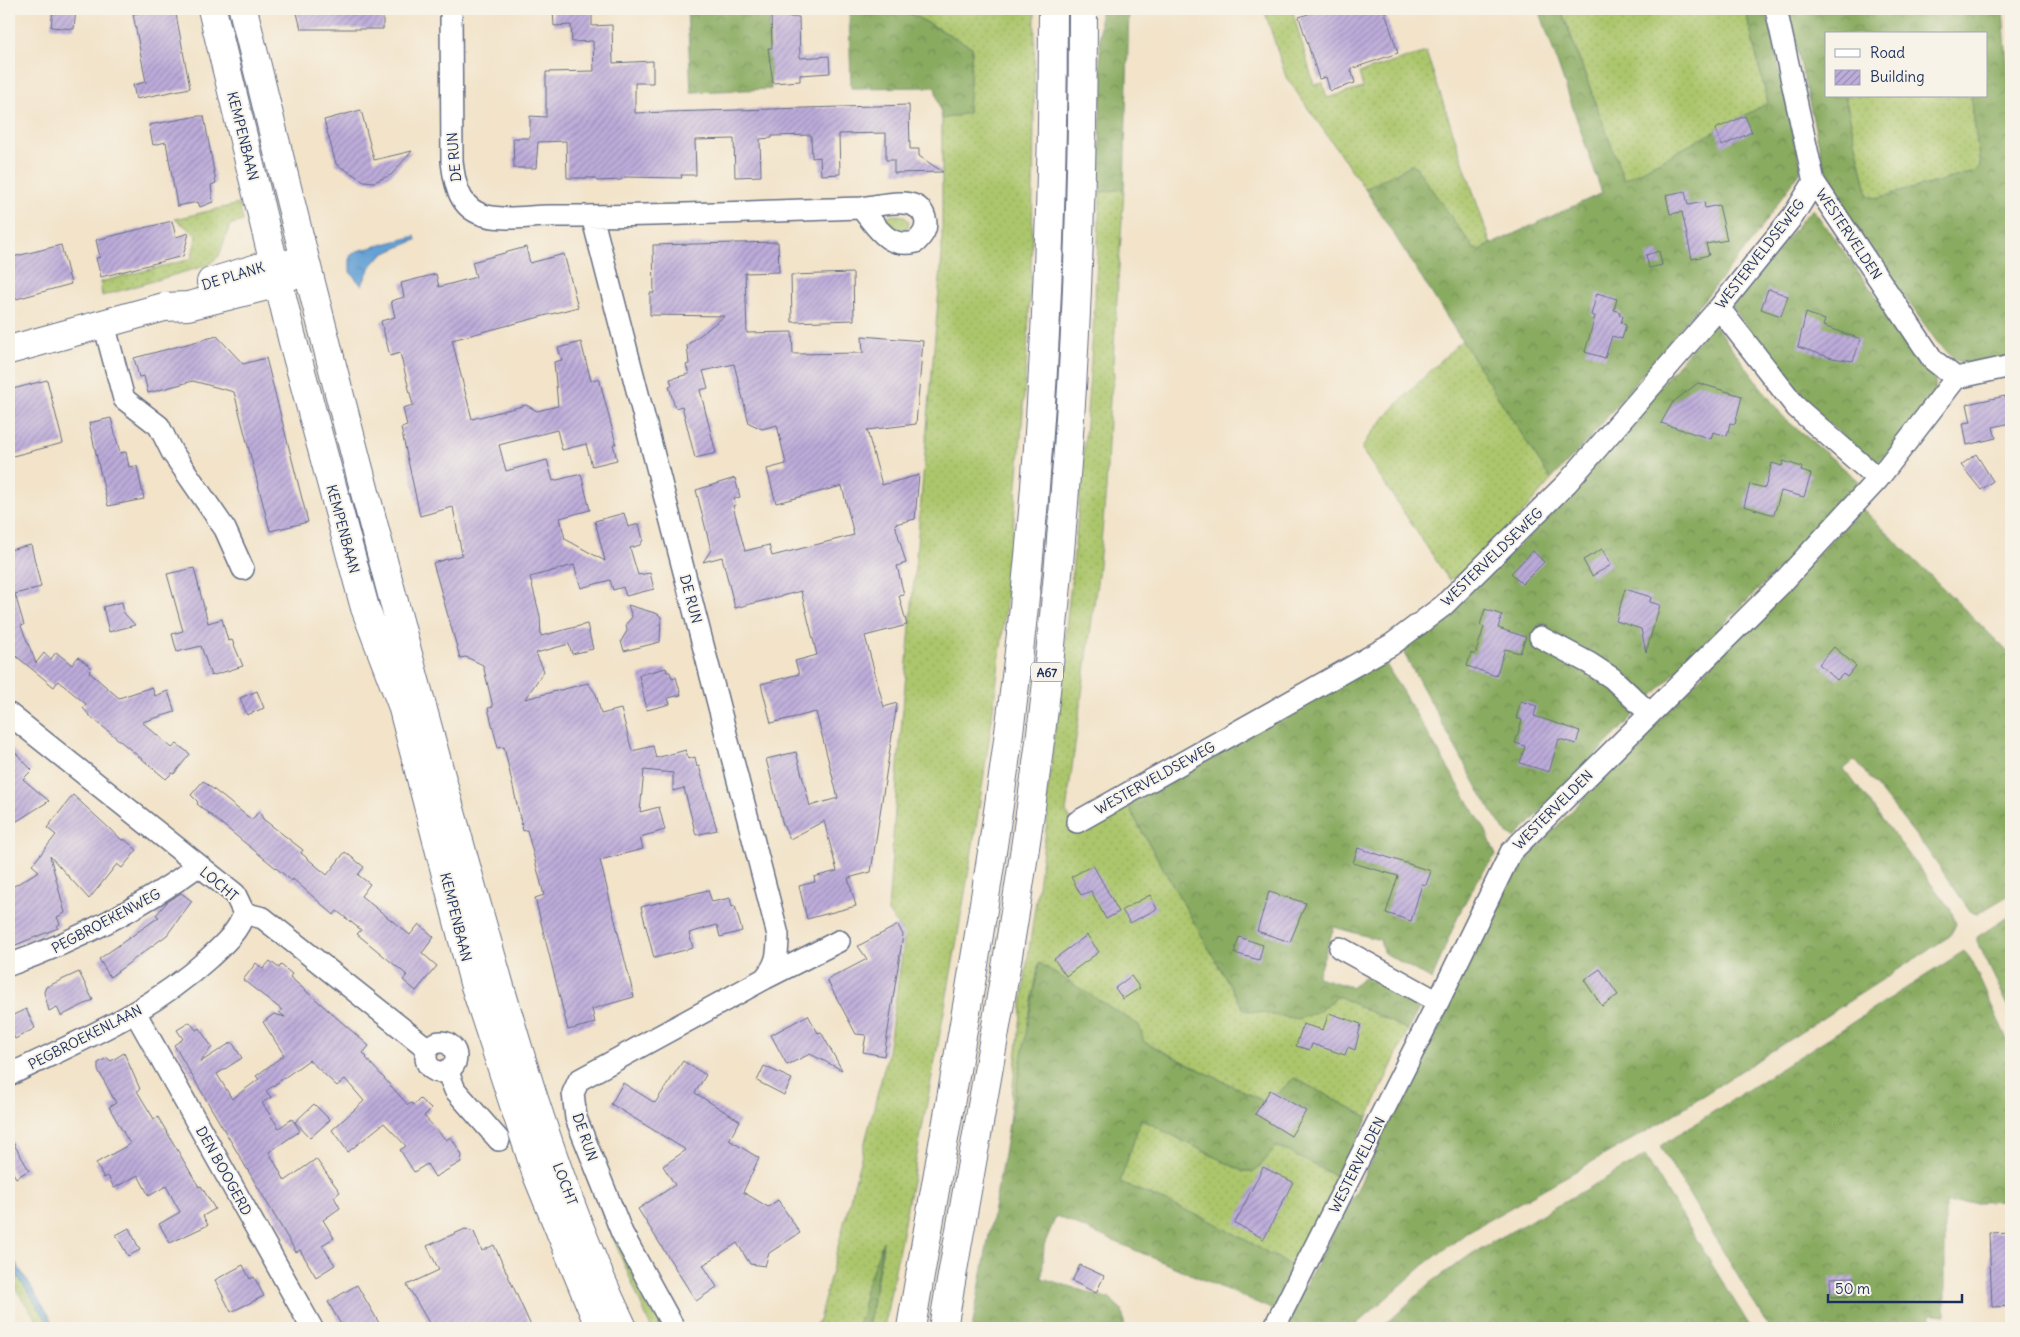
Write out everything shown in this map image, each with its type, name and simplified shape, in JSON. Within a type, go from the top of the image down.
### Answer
[{"type":"main road","name":"KEMPENBAAN","points":[[212,9],[276,273],[364,608],[402,705],[474,983],[504,1040]]},
{"type":"main road","name":"KEMPENBAAN","points":[[243,9],[413,674],[504,1040]]},
{"type":"main road","name":"A67","points":[[911,1328],[998,815],[1015,685],[1042,390],[1053,120],[1053,9]]},
{"type":"main road","name":"A67","points":[[943,1328],[1007,953],[1045,692],[1074,391],[1083,121],[1083,9]]},
{"type":"main road","name":"DE PLANK","points":[[9,350],[164,307],[185,292],[276,273],[307,264]]},
{"type":"main road","name":"LOCHT","points":[[504,1040],[537,1175],[600,1328]]},
{"type":"main road","name":"LOCHT","points":[[504,1040],[623,1328]]},
{"type":"street","name":"DE RUN","points":[[451,9],[452,161],[455,185],[466,205],[478,213],[499,216],[592,216],[861,208]]},
{"type":"street","name":"WESTERVELDEN","points":[[1274,1328],[1438,1002],[1511,852],[1780,585],[1878,479],[1956,378],[1934,360],[1814,182],[1776,9]]},
{"type":"street","name":"WESTERVELDSEWEG","points":[[1077,822],[1391,645],[1443,606],[1567,483],[1719,308],[1793,216],[1814,182]]},
{"type":"street","name":"DE RUN","points":[[592,216],[778,935],[778,957],[772,970],[764,979]]},
{"type":"street","points":[[1719,308],[1797,408],[1878,479]]},
{"type":"street","points":[[104,324],[124,399],[160,426],[172,452],[225,529],[243,568]]},
{"type":"street","points":[[1956,378],[2011,366]]},
{"type":"street","points":[[1540,637],[1589,662],[1612,678],[1650,714]]},
{"type":"street","name":"LOCHT","points":[[9,714],[235,894],[244,913],[263,918],[428,1049],[426,1058],[430,1067],[438,1071],[447,1070],[455,1090],[499,1140]]},
{"type":"street","name":"PEGBROEKENWEG","points":[[9,965],[66,944],[159,894],[198,866]]},
{"type":"street","name":"PEGBROEKENLAAN","points":[[9,1075],[136,1014],[184,981],[221,948],[238,926],[244,913]]},
{"type":"street","name":"DE RUN","points":[[674,1328],[622,1233],[576,1118],[573,1092],[579,1080],[764,979],[839,941]]},
{"type":"street","points":[[1340,948],[1438,1002]]},
{"type":"street","name":"DEN BOOGERD","points":[[136,1014],[312,1328]]},
{"type":"green space","points":[[687,9],[769,9],[771,89],[691,92]]},
{"type":"green space","points":[[849,9],[902,9],[972,47],[968,113],[942,119],[935,87],[851,88]]},
{"type":"green space","points":[[902,9],[1035,9],[1031,282],[1026,374],[1006,603],[982,785],[936,1057],[884,1328],[868,1328],[883,1246],[865,1290],[863,1313],[856,1328],[813,1328],[819,1320],[887,1057],[905,935],[888,912],[898,766],[942,255],[942,119],[968,113],[972,47]]},
{"type":"green space","points":[[1100,9],[1129,9],[1124,189],[1100,192]]},
{"type":"green space","points":[[1264,9],[1292,9],[1314,85],[1323,83],[1327,98],[1363,88],[1359,73],[1426,52],[1491,245],[1479,250],[1474,249],[1415,166],[1411,165],[1365,189],[1286,77]]},
{"type":"green space","points":[[1539,9],[1561,9],[1624,180],[1768,103],[1745,9],[1766,9],[1802,169],[1752,241],[1590,438],[1551,480],[1365,189],[1411,165],[1415,166],[1474,249],[1479,250],[1602,193]]},
{"type":"green space","points":[[1561,9],[1745,9],[1768,103],[1624,180]]},
{"type":"green space","points":[[1788,9],[2003,9],[2011,118],[2011,357],[1972,365],[1955,360],[1937,342],[1834,198],[1827,181]],"holes":[[[1825,32],[1988,32],[1988,98],[1971,98],[1980,167],[1974,172],[1877,198],[1868,196],[1845,98],[1825,98]]]},
{"type":"green space","points":[[1845,98],[1971,98],[1980,167],[1974,172],[1877,198],[1868,196]]},
{"type":"green space","points":[[1124,189],[1113,360],[1114,377],[1110,398],[1106,489],[1098,575],[1066,812],[1077,829],[1127,805],[1244,1010],[1319,1011],[1338,996],[1408,1030],[1368,1117],[1294,1078],[1267,1103],[1144,1042],[1039,963],[1007,1139],[1026,971],[1048,815],[1045,815],[1079,504],[1092,348],[1100,192]]},
{"type":"green space","points":[[239,204],[243,221],[230,225],[219,256],[208,265],[102,296],[100,282],[191,259],[197,235],[175,219]]},
{"type":"green space","points":[[1813,209],[1935,378],[1936,399],[1877,465],[1796,396],[1732,306],[1806,215]]},
{"type":"green space","points":[[884,216],[904,216],[909,222],[908,227],[898,230],[883,221]]},
{"type":"green space","points":[[1713,323],[1784,418],[1859,481],[1819,529],[1669,679],[1515,838],[1506,833],[1485,801],[1402,650],[1495,568],[1548,518]]},
{"type":"green space","points":[[1462,340],[1551,480],[1484,558],[1449,580],[1362,450],[1367,440],[1391,411]]},
{"type":"green space","points":[[1862,508],[2011,655],[2011,894],[1977,914],[1971,912],[1925,847],[1855,760],[1844,769],[1951,910],[1956,924],[1950,936],[1654,1127],[1469,1231],[1424,1265],[1352,1328],[1281,1328],[1356,1192],[1492,907],[1520,865]]},
{"type":"green space","points":[[1384,661],[1486,831],[1496,855],[1475,884],[1467,899],[1432,980],[1383,952],[1380,940],[1334,927],[1317,977],[1351,987],[1369,974],[1422,1002],[1408,1030],[1338,996],[1319,1011],[1298,1019],[1244,1010],[1127,805],[1369,665]]},
{"type":"green space","points":[[2011,915],[2011,1012],[1977,941],[1977,937]]},
{"type":"green space","points":[[1964,951],[1970,958],[2011,1048],[2011,1201],[1945,1203],[1945,1315],[1931,1314],[1931,1328],[1769,1328],[1660,1146]]},
{"type":"green space","points":[[1039,963],[1139,1025],[1144,1042],[1267,1103],[1294,1078],[1368,1117],[1340,1178],[1277,1146],[1256,1171],[1242,1171],[1141,1119],[1120,1182],[1215,1223],[1297,1269],[1276,1311],[1056,1216],[1044,1245],[1042,1278],[1110,1299],[1122,1310],[1125,1328],[972,1328]]},
{"type":"green space","points":[[1141,1119],[1242,1171],[1256,1171],[1277,1146],[1340,1178],[1297,1269],[1215,1223],[1120,1182]]},
{"type":"green space","points":[[1645,1156],[1751,1328],[1382,1328],[1429,1284],[1473,1253]]},
{"type":"green space","points":[[586,1174],[663,1328],[651,1328]]},
{"type":"green space","points":[[883,1241],[868,1328],[856,1328],[863,1313],[865,1290]]},
{"type":"green space","points":[[9,1263],[52,1328],[42,1328],[9,1279]]},
{"type":"water","points":[[415,236],[416,240],[382,255],[376,260],[366,275],[362,286],[350,272],[350,256],[357,251]]},
{"type":"water","points":[[9,1252],[57,1328],[52,1328],[9,1263]]},
{"type":"building","points":[[53,9],[76,9],[74,29],[51,27]]},
{"type":"building","points":[[162,9],[175,9],[190,88],[136,99],[133,85],[146,82],[133,14]]},
{"type":"building","points":[[296,9],[383,9],[383,29],[301,29]]},
{"type":"building","points":[[592,9],[592,26],[612,25],[613,63],[653,61],[653,83],[635,83],[635,113],[909,105],[910,149],[919,149],[919,156],[943,172],[894,173],[894,160],[886,160],[886,133],[839,134],[840,174],[821,175],[820,157],[812,158],[811,135],[772,136],[772,138],[760,139],[761,176],[735,177],[734,139],[695,140],[696,175],[681,175],[682,178],[624,177],[621,180],[597,181],[594,178],[567,178],[566,141],[538,142],[536,168],[514,168],[513,138],[530,138],[530,116],[546,117],[546,72],[594,71],[593,41],[572,42],[571,25],[554,26],[553,10]]},
{"type":"building","points":[[1323,9],[1384,9],[1398,53],[1351,69],[1355,83],[1330,91],[1326,77],[1319,79],[1299,17]]},
{"type":"building","points":[[771,11],[787,11],[787,17],[799,17],[800,58],[829,56],[830,73],[800,75],[800,81],[773,83],[768,48],[772,48]]},
{"type":"building","points":[[361,110],[374,160],[412,151],[391,175],[374,182],[364,181],[336,164],[324,120]]},
{"type":"building","points":[[204,116],[216,183],[211,185],[213,202],[200,207],[198,202],[177,206],[166,142],[153,145],[149,125]]},
{"type":"building","points":[[1745,116],[1752,132],[1722,146],[1715,129]]},
{"type":"building","points":[[1685,191],[1688,205],[1704,202],[1705,208],[1719,205],[1727,240],[1706,244],[1709,255],[1692,259],[1682,212],[1670,214],[1666,195]]},
{"type":"building","points":[[172,221],[176,237],[189,233],[183,256],[101,277],[96,258],[100,257],[96,240]]},
{"type":"building","points":[[778,242],[779,272],[745,273],[747,333],[792,332],[793,354],[863,353],[862,336],[923,341],[916,424],[867,430],[882,485],[919,475],[915,519],[895,524],[906,563],[897,566],[904,595],[899,596],[907,625],[865,636],[884,707],[897,703],[871,872],[848,878],[856,906],[807,919],[799,886],[815,882],[814,877],[837,871],[824,821],[790,839],[783,825],[766,759],[796,752],[810,806],[838,798],[816,712],[771,723],[761,684],[799,674],[795,661],[817,655],[801,591],[735,608],[722,557],[703,562],[711,550],[696,490],[735,478],[740,497],[734,499],[736,505],[733,506],[745,551],[769,545],[772,556],[854,535],[842,486],[776,503],[767,469],[786,464],[777,425],[762,429],[749,423],[734,364],[703,371],[708,388],[700,390],[716,453],[695,458],[682,406],[675,408],[669,386],[672,385],[670,379],[689,374],[686,365],[689,364],[687,345],[725,316],[650,315],[650,293],[654,293],[653,245]]},
{"type":"building","points":[[61,245],[71,284],[9,301],[9,258]]},
{"type":"building","points":[[526,247],[530,263],[564,254],[578,307],[452,340],[472,419],[526,405],[537,411],[558,406],[554,362],[562,360],[558,348],[581,342],[591,381],[599,378],[616,444],[613,444],[617,460],[592,466],[586,444],[562,450],[557,430],[499,445],[506,471],[547,460],[553,481],[581,474],[590,510],[560,518],[565,539],[605,561],[595,521],[624,513],[628,527],[639,524],[643,540],[640,545],[630,548],[638,575],[650,573],[654,589],[626,596],[623,587],[613,590],[610,580],[581,588],[574,565],[530,577],[540,616],[541,636],[587,624],[593,649],[572,654],[569,644],[536,653],[544,671],[525,699],[588,683],[596,694],[601,714],[621,709],[632,751],[653,746],[656,758],[686,750],[688,759],[695,757],[717,830],[696,835],[684,788],[673,791],[673,773],[644,770],[640,812],[659,807],[665,830],[640,837],[643,849],[600,860],[634,997],[592,1009],[595,1023],[568,1030],[535,898],[544,895],[527,830],[523,831],[504,747],[498,748],[488,708],[493,707],[483,665],[466,657],[460,658],[433,563],[462,555],[453,507],[420,516],[401,428],[407,426],[403,408],[413,405],[400,353],[390,356],[381,321],[395,317],[391,301],[404,297],[401,283],[436,274],[439,287],[476,277],[472,262]]},
{"type":"building","points":[[1659,251],[1662,265],[1649,268],[1646,255]]},
{"type":"building","points":[[853,273],[854,320],[792,322],[791,275]]},
{"type":"building","points":[[1768,289],[1788,296],[1781,316],[1761,309]]},
{"type":"building","points":[[1597,293],[1617,299],[1614,310],[1620,312],[1619,315],[1623,316],[1621,323],[1626,325],[1622,339],[1612,336],[1605,358],[1585,352],[1595,316],[1591,315]]},
{"type":"building","points":[[1806,313],[1825,320],[1823,326],[1861,339],[1853,361],[1832,358],[1798,347]]},
{"type":"building","points":[[217,336],[243,364],[266,358],[308,522],[270,531],[234,392],[193,381],[148,393],[144,376],[139,377],[134,358]]},
{"type":"building","points":[[47,380],[63,443],[9,457],[9,390]]},
{"type":"building","points":[[1698,383],[1742,396],[1735,424],[1730,423],[1727,436],[1713,432],[1711,439],[1661,423],[1673,402]]},
{"type":"building","points":[[2005,396],[2005,398],[2011,397],[2011,423],[1993,427],[1996,438],[1967,445],[1963,423],[1971,422],[1967,404]]},
{"type":"building","points":[[111,418],[120,453],[126,452],[129,467],[137,466],[144,499],[108,506],[89,423]]},
{"type":"building","points":[[1976,454],[1993,481],[1981,490],[1961,465]]},
{"type":"building","points":[[1783,461],[1802,467],[1801,471],[1811,474],[1804,497],[1781,491],[1774,515],[1744,506],[1750,484],[1765,488],[1772,463],[1782,466]]},
{"type":"building","points":[[31,545],[41,587],[15,594],[24,625],[21,626],[36,663],[44,653],[51,659],[56,652],[72,665],[78,657],[92,668],[89,672],[119,698],[152,687],[155,696],[168,691],[175,712],[142,722],[172,748],[177,744],[190,754],[174,774],[172,773],[166,779],[90,716],[83,708],[86,704],[58,681],[54,687],[11,652],[9,647],[9,550]]},
{"type":"building","points":[[1602,549],[1611,565],[1592,576],[1583,560]]},
{"type":"building","points":[[1533,551],[1544,562],[1522,584],[1511,573]]},
{"type":"building","points":[[194,568],[208,623],[222,619],[228,641],[232,640],[243,666],[211,676],[201,646],[177,652],[172,634],[183,631],[167,574]]},
{"type":"building","points":[[1625,589],[1651,597],[1650,602],[1660,605],[1646,652],[1641,629],[1616,621]]},
{"type":"building","points":[[122,602],[124,613],[135,625],[109,632],[103,607]]},
{"type":"building","points":[[628,605],[658,614],[661,617],[660,642],[624,651],[621,641],[627,631],[626,624],[632,617]]},
{"type":"building","points":[[1485,609],[1502,615],[1498,628],[1526,637],[1520,653],[1505,649],[1496,676],[1467,666],[1471,653],[1475,655],[1484,627],[1480,625]]},
{"type":"building","points":[[1834,647],[1856,666],[1847,677],[1843,674],[1837,680],[1819,664]]},
{"type":"building","points":[[666,668],[672,678],[676,677],[681,695],[668,698],[670,704],[647,710],[639,675]]},
{"type":"building","points":[[257,691],[264,708],[247,715],[240,698]]},
{"type":"building","points":[[1521,701],[1537,706],[1534,716],[1580,731],[1576,744],[1559,739],[1549,772],[1520,763],[1525,746],[1515,743],[1522,720],[1516,718]]},
{"type":"building","points":[[9,746],[32,770],[23,779],[49,801],[9,826]]},
{"type":"building","points":[[203,781],[252,820],[259,811],[263,819],[303,850],[301,853],[327,875],[345,852],[364,867],[358,875],[370,884],[361,896],[410,935],[419,924],[434,937],[422,953],[437,966],[416,991],[403,980],[407,975],[357,934],[361,930],[337,911],[334,915],[293,879],[292,881],[197,804],[198,802],[191,795]]},
{"type":"building","points":[[73,795],[123,841],[124,839],[137,850],[122,868],[117,864],[89,899],[50,856],[65,913],[57,917],[60,924],[57,926],[58,928],[13,946],[9,937],[9,889],[39,871],[32,865],[56,835],[47,828]]},
{"type":"building","points":[[1358,848],[1431,871],[1426,885],[1422,884],[1411,921],[1386,913],[1398,876],[1353,863]]},
{"type":"building","points":[[1093,865],[1119,912],[1106,919],[1091,891],[1081,895],[1071,877]]},
{"type":"building","points":[[708,890],[712,902],[730,898],[732,907],[735,906],[742,931],[720,937],[717,925],[689,933],[693,948],[654,958],[641,907]]},
{"type":"building","points":[[1269,892],[1306,903],[1290,942],[1257,931]]},
{"type":"building","points":[[181,893],[192,901],[167,935],[110,977],[99,959],[159,917],[156,915],[167,902]]},
{"type":"building","points":[[1150,895],[1157,909],[1130,923],[1122,910]]},
{"type":"building","points":[[898,925],[903,935],[884,1056],[863,1052],[866,1035],[856,1034],[827,980],[867,959],[858,946]]},
{"type":"building","points":[[1087,935],[1099,952],[1066,976],[1054,959]]},
{"type":"building","points":[[1239,937],[1263,945],[1259,960],[1234,953]]},
{"type":"building","points":[[270,961],[279,968],[281,965],[292,974],[290,977],[369,1046],[363,1053],[366,1058],[408,1105],[411,1103],[414,1105],[420,1099],[431,1109],[424,1116],[446,1140],[451,1137],[462,1155],[461,1162],[435,1177],[427,1164],[414,1172],[400,1150],[406,1146],[384,1123],[348,1152],[332,1130],[364,1101],[345,1079],[337,1086],[309,1060],[266,1091],[271,1097],[262,1103],[279,1128],[292,1119],[300,1131],[269,1152],[285,1181],[316,1159],[340,1192],[334,1197],[340,1208],[323,1220],[334,1238],[322,1245],[335,1265],[316,1277],[300,1250],[296,1252],[174,1045],[183,1039],[177,1030],[190,1022],[196,1030],[199,1028],[212,1047],[199,1063],[232,1042],[242,1058],[217,1074],[232,1099],[259,1079],[256,1076],[284,1055],[263,1022],[274,1014],[285,1017],[279,1012],[282,1010],[243,980],[256,963],[263,969]]},
{"type":"building","points":[[1600,969],[1618,995],[1602,1006],[1584,980]]},
{"type":"building","points":[[79,972],[93,1000],[61,1016],[57,1007],[49,1011],[44,992],[46,987]]},
{"type":"building","points":[[1131,976],[1140,988],[1123,999],[1115,988]]},
{"type":"building","points":[[26,1009],[35,1028],[15,1039],[9,1027],[9,1017]]},
{"type":"building","points":[[1329,1013],[1361,1024],[1355,1050],[1348,1047],[1345,1055],[1312,1044],[1310,1050],[1296,1046],[1303,1024],[1323,1030]]},
{"type":"building","points":[[808,1015],[818,1033],[821,1032],[842,1070],[810,1054],[787,1065],[771,1035]]},
{"type":"building","points":[[124,1053],[140,1089],[137,1091],[154,1119],[158,1117],[199,1187],[201,1186],[215,1209],[203,1216],[208,1225],[170,1243],[159,1224],[180,1212],[166,1186],[149,1196],[138,1175],[114,1188],[108,1176],[104,1178],[96,1163],[130,1144],[109,1107],[116,1103],[98,1070],[98,1063],[107,1058],[111,1061]]},
{"type":"building","points":[[683,1061],[706,1075],[695,1093],[740,1121],[729,1140],[759,1158],[743,1192],[768,1207],[778,1200],[800,1233],[769,1253],[765,1266],[750,1264],[737,1243],[703,1265],[717,1287],[696,1301],[638,1209],[675,1185],[663,1166],[686,1150],[611,1104],[623,1083],[655,1103]]},
{"type":"building","points":[[764,1066],[792,1079],[784,1095],[757,1081]]},
{"type":"building","points":[[1270,1090],[1306,1111],[1291,1136],[1255,1114]]},
{"type":"building","points":[[314,1104],[330,1120],[310,1138],[295,1122]]},
{"type":"building","points":[[9,1136],[29,1170],[16,1178],[9,1166]]},
{"type":"building","points":[[1263,1167],[1293,1182],[1264,1239],[1235,1223]]},
{"type":"building","points":[[129,1228],[140,1250],[128,1256],[116,1235]]},
{"type":"building","points":[[465,1229],[474,1232],[482,1251],[494,1245],[532,1328],[432,1328],[407,1285],[439,1270],[427,1246]]},
{"type":"building","points":[[2011,1232],[2011,1306],[1992,1307],[1989,1233]]},
{"type":"building","points":[[243,1265],[250,1279],[254,1277],[264,1296],[231,1312],[215,1280]]},
{"type":"building","points":[[1080,1265],[1104,1276],[1096,1293],[1072,1281]]},
{"type":"building","points":[[1854,1277],[1855,1296],[1831,1297],[1830,1278]]},
{"type":"building","points":[[357,1285],[382,1328],[343,1328],[328,1302]]}]
